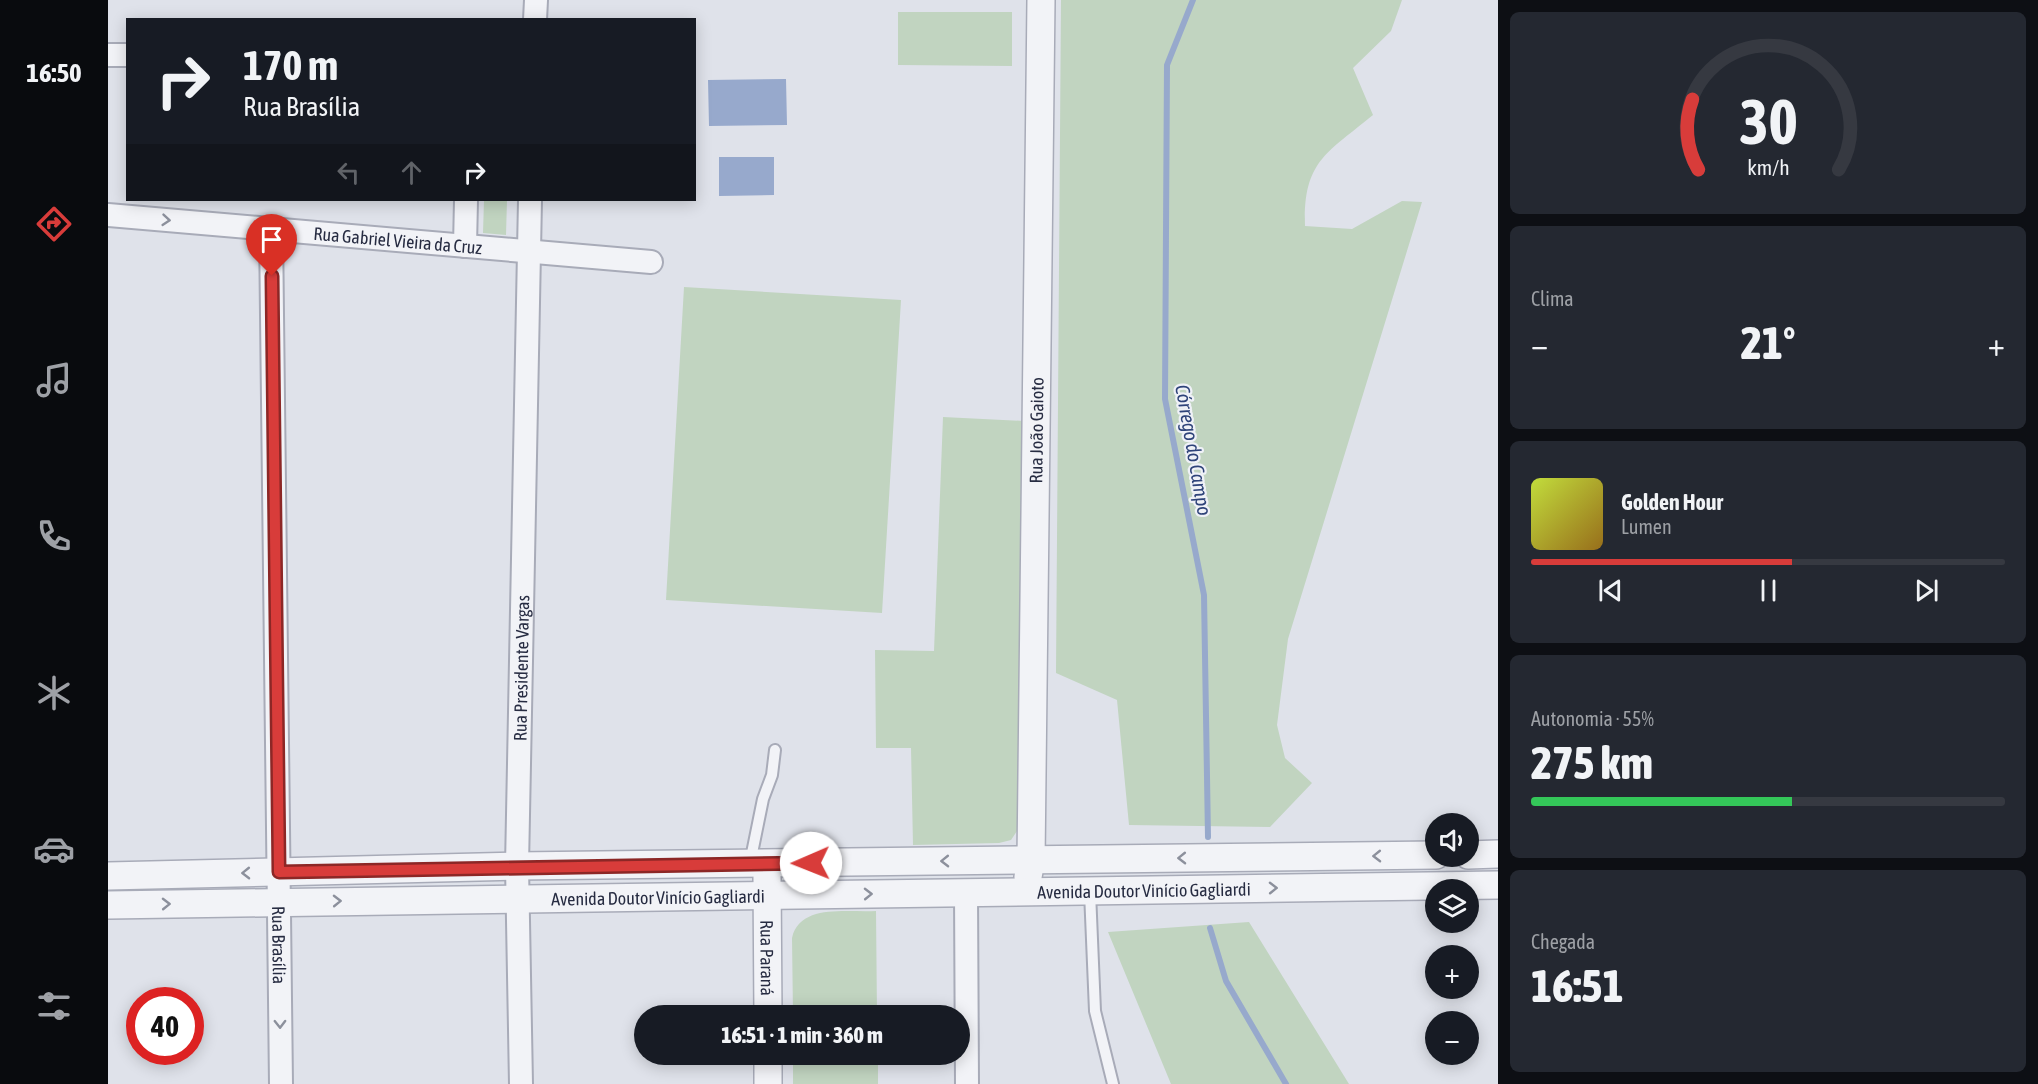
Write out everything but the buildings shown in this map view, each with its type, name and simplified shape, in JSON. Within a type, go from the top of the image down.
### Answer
[{"type":"street","points":[[535,18],[536,0]]},
{"type":"street","name":"Rua João Gaioto","points":[[1031,860],[1041,0]]},
{"type":"street","points":[[108,55],[126,55]]},
{"type":"street","points":[[465,246],[466,201]]},
{"type":"street","name":"Rua Presidente Vargas","points":[[521,1084],[517,866],[530,201]]},
{"type":"street","name":"Rua Gabriel Vieira da Cruz","points":[[108,215],[651,262]]},
{"type":"street","name":"Rua Brasília","points":[[271,229],[281,1084]]},
{"type":"street","points":[[1479,855],[1498,854]]},
{"type":"street","name":"Avenida Doutor Vinício Gagliardi","points":[[108,876],[517,866],[1425,855]]},
{"type":"street","points":[[967,1084],[966,880],[972,869],[983,860]]},
{"type":"street","points":[[1014,891],[1025,882],[1031,872],[1031,860]]},
{"type":"street","name":"Rua Paraná","points":[[758,863],[767,895],[768,1005]]},
{"type":"street","name":"Avenida Doutor Vinício Gagliardi","points":[[108,905],[1425,885]]},
{"type":"street","name":"Avenida Doutor Vinício Gagliardi","points":[[1479,885],[1498,885]]},
{"type":"street","points":[[768,1065],[768,1084]]},
{"type":"lane","points":[[758,863],[763,799],[772,775],[775,750]]},
{"type":"lane","points":[[1090,890],[1095,1011],[1113,1084]]},
{"type":"green space","points":[[1061,0],[1402,0],[1391,31],[1353,68],[1373,115],[1321,160],[1308,187],[1305,204],[1305,226],[1352,229],[1402,201],[1422,202],[1288,639],[1277,725],[1285,758],[1312,783],[1270,827],[1129,825],[1117,700],[1056,673]]},
{"type":"green space","points":[[898,12],[1012,12],[1012,66],[898,65]]},
{"type":"green space","points":[[484,201],[507,201],[506,235],[483,233]]},
{"type":"green space","points":[[684,287],[901,300],[882,613],[666,600]]},
{"type":"green space","points":[[943,417],[1024,421],[1017,831],[1011,840],[999,843],[913,845],[911,748],[876,748],[875,650],[934,651]]},
{"type":"green space","points":[[839,911],[876,911],[877,1005],[793,1005],[792,938],[797,927],[805,919],[815,915]]},
{"type":"green space","points":[[1249,922],[1349,1084],[1171,1084],[1108,932]]},
{"type":"green space","points":[[793,1065],[878,1065],[878,1084],[793,1084]]},
{"type":"water","points":[[786,79],[787,125],[709,126],[708,80]]},
{"type":"water","points":[[719,157],[774,157],[774,195],[719,196]]},
{"type":"waterway","name":"Córrego do Campo","points":[[1193,0],[1167,65],[1165,399],[1204,595],[1208,837]]},
{"type":"waterway","name":"Córrego do Campo","points":[[1210,928],[1226,981],[1286,1084]]},
{"type":"route","points":[[272,276],[279,872],[517,866],[811,863]]}]
